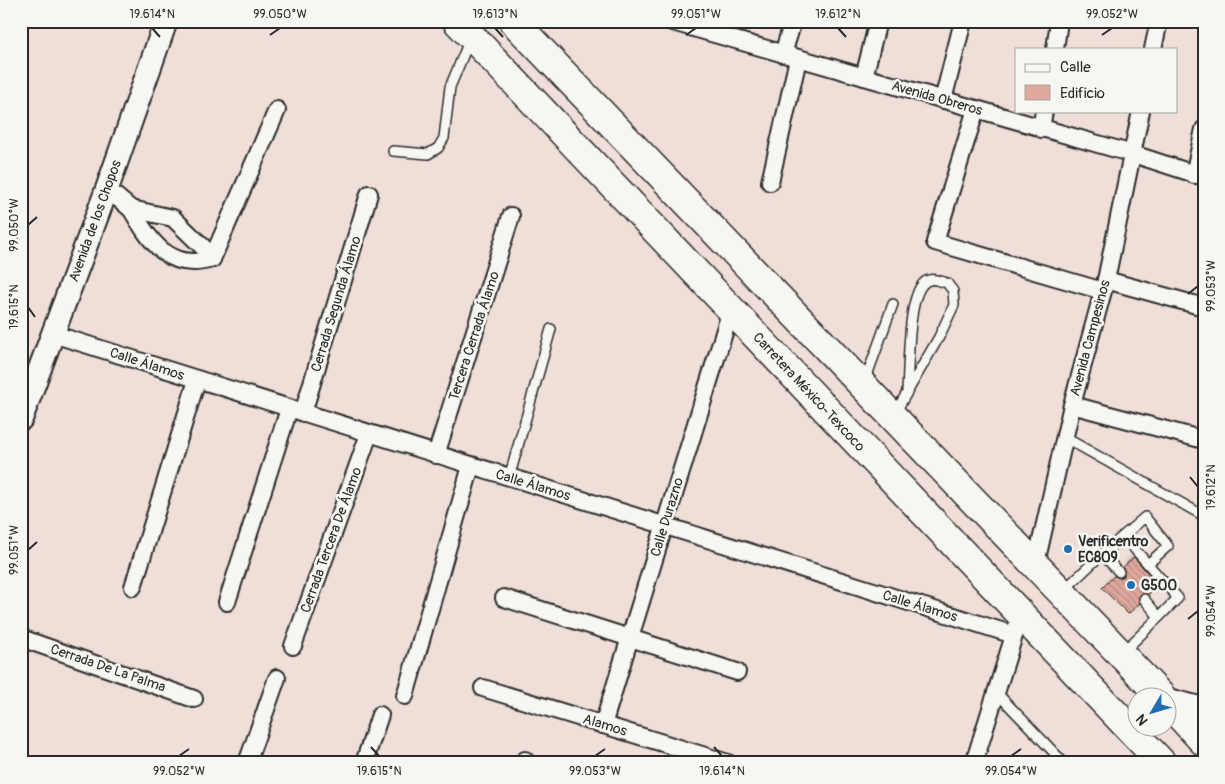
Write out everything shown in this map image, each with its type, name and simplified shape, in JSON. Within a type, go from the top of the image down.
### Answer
[{"type":"highway","points":[[513,21],[892,417],[1036,563],[1120,655],[1153,686]]},
{"type":"highway","name":"Carretera México-Texcoco","points":[[464,29],[731,310],[1017,625],[1162,763]]},
{"type":"highway","points":[[1178,712],[1204,742]]},
{"type":"street","name":"Avenida de los Chopos","points":[[21,419],[107,189],[166,21]]},
{"type":"street","name":"Avenida Obreros","points":[[669,21],[707,27],[790,56],[1133,154],[1199,176]]},
{"type":"street","points":[[770,182],[790,56],[792,21]]},
{"type":"street","points":[[864,77],[878,21]]},
{"type":"street","points":[[943,100],[963,21]]},
{"type":"street","points":[[1055,48],[1059,21]]},
{"type":"street","points":[[1153,48],[1159,21]]},
{"type":"street","points":[[976,109],[935,242],[1104,285],[1204,307]]},
{"type":"street","points":[[107,189],[131,209],[145,232],[159,249],[180,261],[196,264],[212,259],[277,110]]},
{"type":"street","points":[[1041,129],[1044,112]]},
{"type":"street","name":"Avenida Campesinos","points":[[1036,563],[1064,437],[1104,285],[1142,112]]},
{"type":"street","points":[[1199,176],[1204,129]]},
{"type":"street","name":"Cerrada Segunda Álamo","points":[[227,602],[296,411],[368,194]]},
{"type":"street","points":[[131,209],[173,218],[206,249],[212,259]]},
{"type":"street","name":"Tercera Cerrada Álamo","points":[[436,455],[512,216]]},
{"type":"street","name":"Calle Durazno","points":[[603,725],[731,310]]},
{"type":"street","name":"Calle Álamos","points":[[53,334],[664,527],[1017,625]]},
{"type":"street","points":[[133,587],[197,380]]},
{"type":"street","points":[[1072,405],[1204,440]]},
{"type":"street","name":"Cerrada Tercera De Álamo","points":[[293,646],[369,434]]},
{"type":"street","points":[[404,696],[471,466]]},
{"type":"street","points":[[504,598],[737,672]]},
{"type":"street","points":[[974,763],[1017,625]]},
{"type":"street","name":"Cerrada De La Palma","points":[[21,638],[194,699]]},
{"type":"street","points":[[246,763],[277,678]]},
{"type":"street","name":"Alamos","points":[[483,688],[728,763]]},
{"type":"street","points":[[1178,700],[1204,706]]},
{"type":"street","points":[[364,763],[380,715]]},
{"type":"lane","points":[[393,151],[428,154],[438,148],[444,138],[450,87],[464,29]]},
{"type":"lane","points":[[892,417],[940,337],[954,305],[953,291],[947,283],[933,279],[924,283],[918,292],[912,312],[907,390]]},
{"type":"lane","points":[[864,386],[893,304]]},
{"type":"lane","points":[[509,478],[552,330]]},
{"type":"lane","points":[[1064,437],[1204,516]]},
{"type":"lane","points":[[1062,593],[1102,554],[1145,517],[1168,546],[1149,563]]},
{"type":"lane","points":[[1120,655],[1178,598],[1149,563],[1123,536]]},
{"type":"lane","points":[[1102,554],[1119,572]]},
{"type":"lane","points":[[1144,599],[1159,617]]},
{"type":"lane","points":[[996,692],[1064,763]]},
{"type":"building","name":"G500","points":[[1134,557],[1158,585],[1148,595],[1143,593],[1140,595],[1140,603],[1128,614],[1102,588],[1114,576],[1120,578],[1124,576],[1123,567]]},
{"type":"place","name":"Verificentro EC809","points":[[1068,549]]},
{"type":"place","name":"G500","points":[[1131,585]]}]
